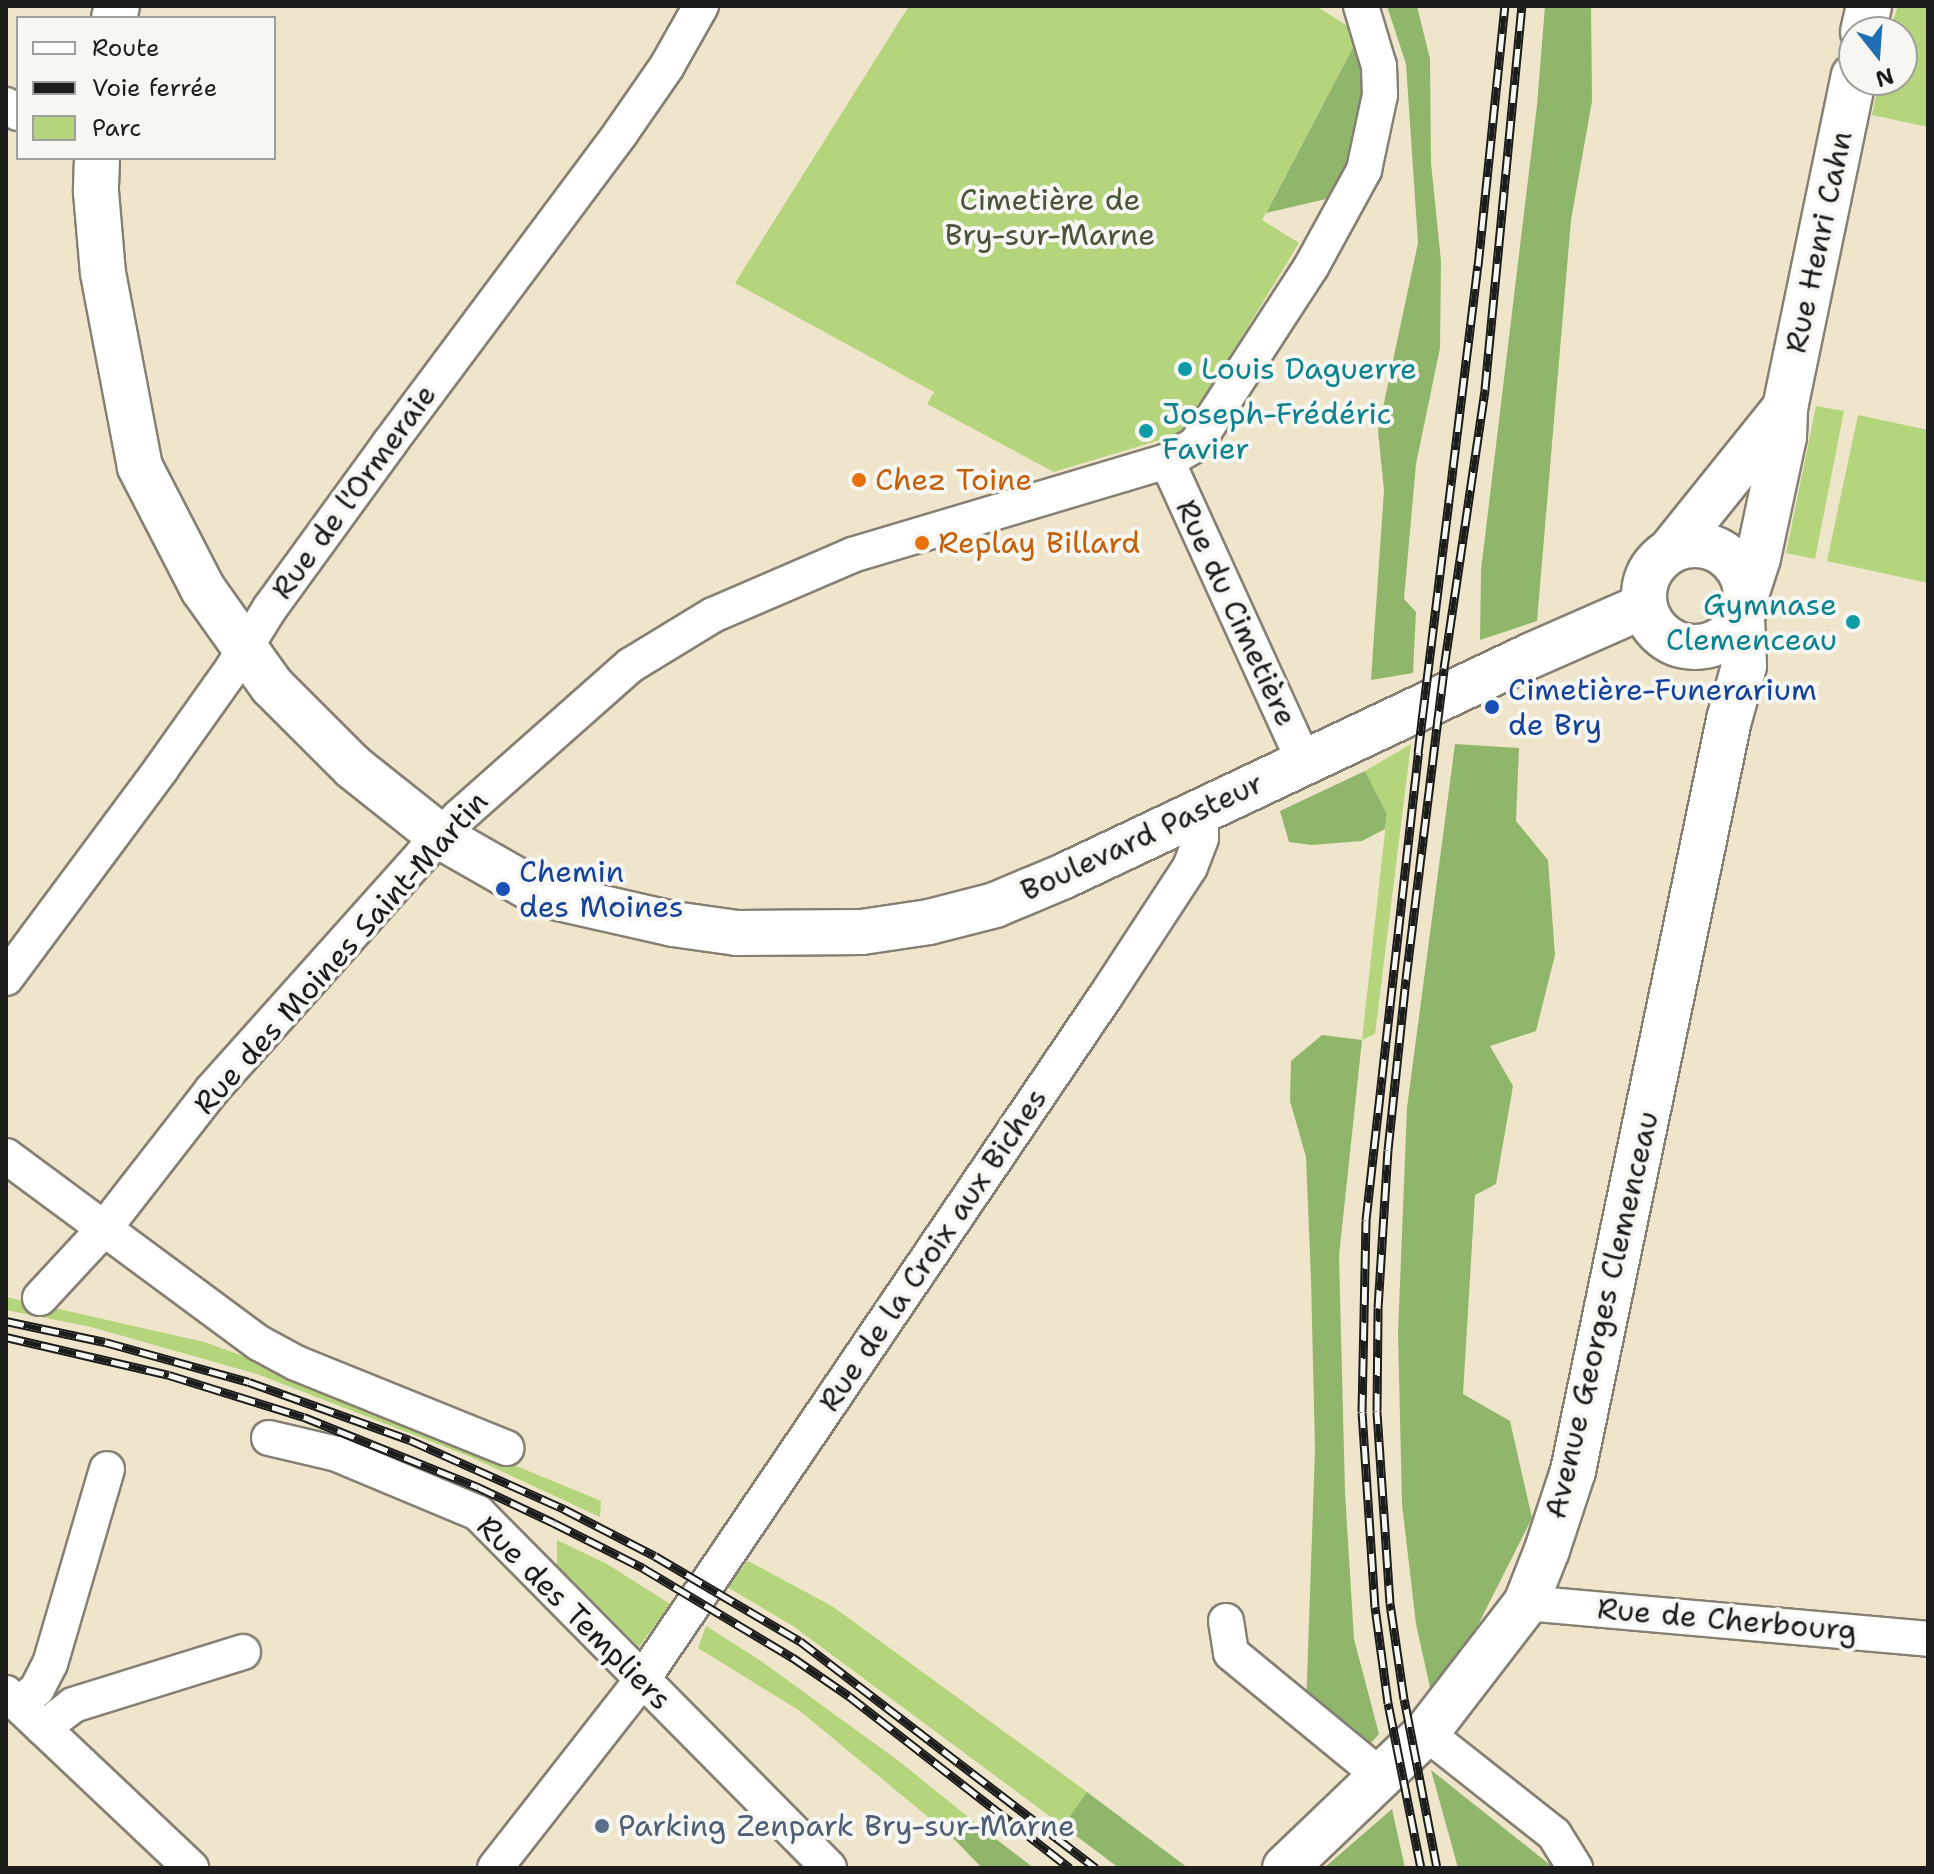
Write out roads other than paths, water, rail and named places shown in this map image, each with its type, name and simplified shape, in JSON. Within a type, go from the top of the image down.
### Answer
[{"type":"main road","name":"Rue Henri Cahn","points":[[1785,408],[1850,96]]},
{"type":"main road","name":"Boulevard Pasteur","points":[[96,160],[103,273],[128,390],[140,467],[178,547],[250,637],[272,686],[353,767],[450,827],[541,894],[610,907],[673,924],[737,933],[862,932],[929,922],[995,905],[1644,606]]},
{"type":"main road","points":[[1670,551],[1686,545],[1720,550],[1743,575],[1744,605],[1722,640],[1694,648],[1677,645],[1662,636],[1644,606],[1648,574],[1785,408]]},
{"type":"main road","name":"Avenue Georges Clemenceau","points":[[1285,1868],[1383,1778],[1426,1733],[1526,1603],[1573,1471],[1729,720],[1744,666],[1744,605],[1758,558],[1784,437],[1785,408]]},
{"type":"main road","points":[[1694,648],[1715,674],[1719,700],[1729,720]]},
{"type":"street","name":"Rue de l'Ormeraie","points":[[6,978],[170,756],[250,637],[620,134],[667,66],[701,6]]},
{"type":"street","name":"Rue du Cimetière","points":[[1304,762],[1167,461],[1196,444],[1311,267],[1364,170],[1380,95],[1379,66],[1361,6]]},
{"type":"street","name":"Rue des Moines Saint-Martin","points":[[40,1298],[103,1230],[212,1090],[450,827],[631,665],[713,615],[881,543],[1167,461]]},
{"type":"street","name":"Rue de la Croix aux Biches","points":[[495,1868],[642,1680],[1190,867],[1201,838],[1201,811]]},
{"type":"street","points":[[6,1156],[259,1343],[284,1357],[506,1448]]},
{"type":"street","name":"Rue des Templiers","points":[[269,1438],[337,1454],[478,1513],[829,1868]]},
{"type":"street","points":[[23,1709],[50,1664],[107,1469]]},
{"type":"street","name":"Rue de Cherbourg","points":[[1526,1603],[1928,1639]]},
{"type":"street","points":[[1226,1621],[1231,1653],[1383,1778]]},
{"type":"street","points":[[23,1709],[73,1705],[243,1652]]},
{"type":"street","points":[[23,1709],[178,1864]]},
{"type":"street","points":[[1426,1733],[1554,1834],[1575,1868]]},
{"type":"railway","points":[[1421,1868],[1388,1703],[1375,1607],[1362,1412],[1366,1220],[1418,753],[1478,266],[1505,6]]},
{"type":"railway","points":[[1437,1868],[1404,1699],[1390,1603],[1377,1411],[1378,1308],[1388,1150],[1406,979],[1444,668],[1485,389],[1522,6]]},
{"type":"railway","points":[[6,1321],[105,1342],[249,1382],[410,1440],[564,1509],[655,1556],[800,1641],[1096,1868]]},
{"type":"railway","points":[[6,1337],[169,1375],[304,1417],[478,1487],[554,1523],[643,1568],[792,1657],[849,1696],[1070,1868]]},
{"type":"place","name":"Louis Daguerre","points":[[1185,369]]},
{"type":"place","name":"Joseph-Frédéric Favier","points":[[1146,431]]},
{"type":"place","name":"Chez Toine","points":[[859,480]]},
{"type":"place","name":"Replay Billard","points":[[922,543]]},
{"type":"place","name":"Gymnase Clemenceau","points":[[1853,622]]},
{"type":"place","name":"Cimetière-Funerarium de Bry","points":[[1492,707]]},
{"type":"place","name":"Chemin des Moines","points":[[503,889]]},
{"type":"place","name":"Parking Zenpark Bry-sur-Marne","points":[[602,1826]]},
{"type":"park label","name":"Cimetière de Bry-sur-Marne","points":[[1050,217]]}]
